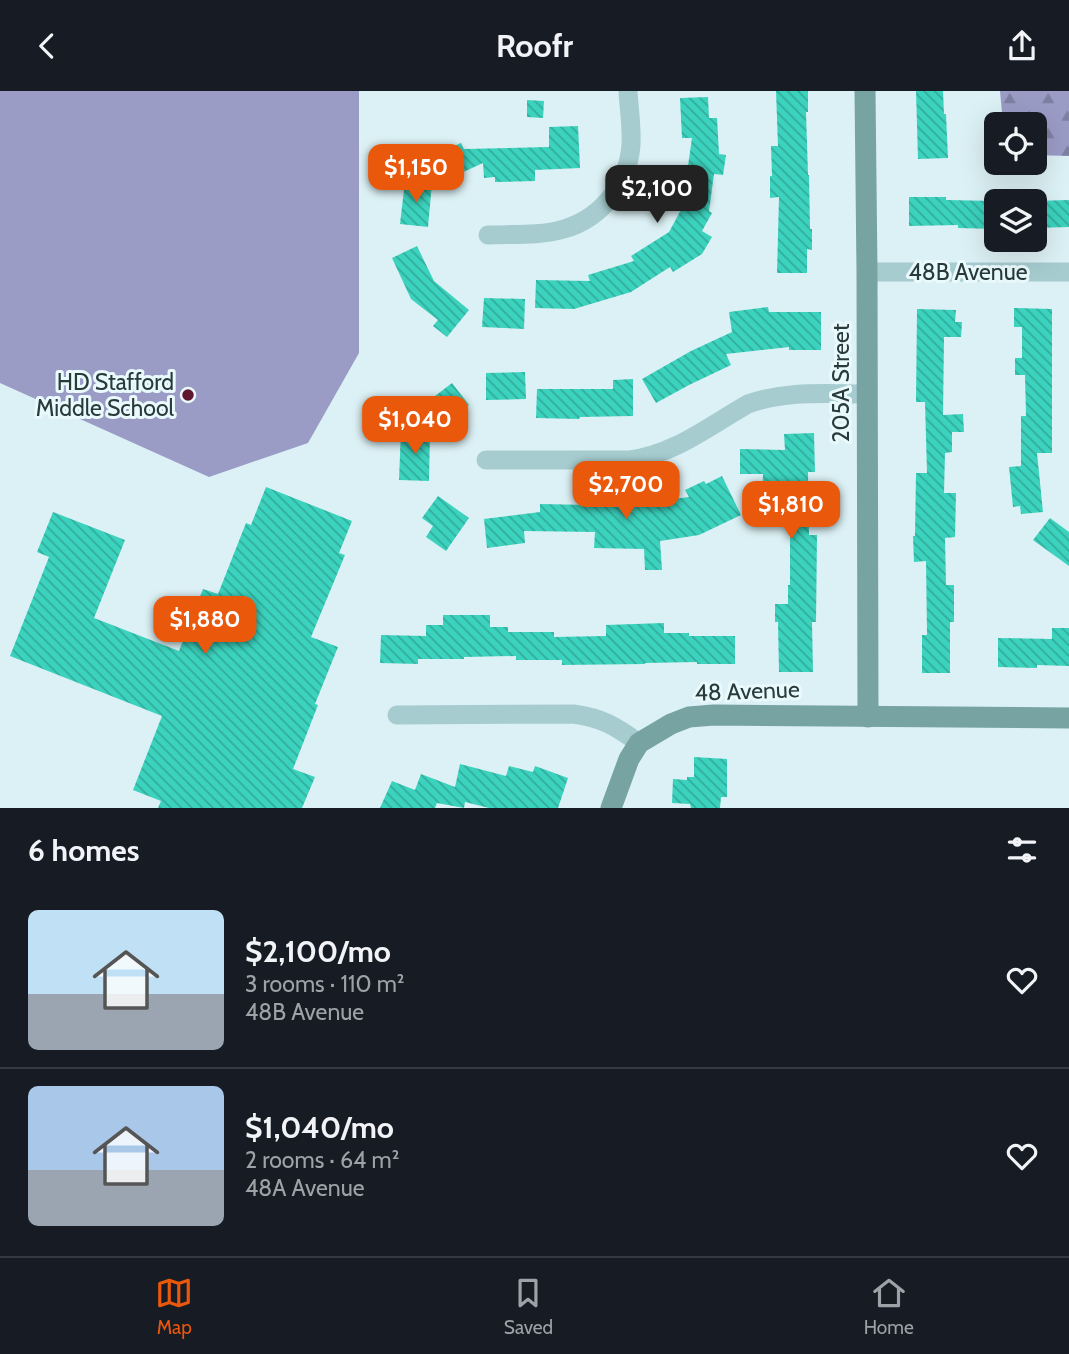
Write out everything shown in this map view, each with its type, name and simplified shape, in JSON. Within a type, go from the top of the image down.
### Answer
[{"type":"street","points":[[488,235],[545,233],[566,229],[599,211],[624,177],[631,144],[628,91]]},
{"type":"street","name":"205A Street","points":[[865,91],[868,716]]},
{"type":"street","name":"48B Avenue","points":[[867,272],[1069,272]]},
{"type":"street","points":[[486,460],[647,458],[676,447],[748,404],[760,400],[787,394],[867,394]]},
{"type":"street","points":[[397,715],[573,714],[594,717],[614,725],[639,743],[629,759],[611,808]]},
{"type":"street","name":"48 Avenue","points":[[639,743],[689,717],[714,715],[1069,718]]},
{"type":"green space","points":[[0,91],[359,91],[359,353],[308,443],[209,477],[0,383]]},
{"type":"green space","points":[[1000,91],[1069,91],[1069,156],[1047,155],[1047,112],[1002,112]]},
{"type":"building","points":[[776,91],[808,91],[806,112],[812,250],[807,249],[807,273],[777,273],[779,197],[770,198],[771,146],[778,146]]},
{"type":"building","points":[[916,91],[943,91],[948,158],[918,159]]},
{"type":"building","points":[[708,97],[709,118],[717,118],[719,154],[726,155],[723,175],[714,174],[709,211],[712,213],[702,231],[712,237],[702,254],[673,272],[670,267],[631,292],[574,309],[535,308],[536,280],[590,281],[588,275],[634,261],[631,256],[669,232],[682,208],[692,138],[682,138],[680,98]]},
{"type":"building","points":[[527,100],[544,101],[543,118],[527,117]]},
{"type":"building","points":[[578,126],[580,168],[535,170],[535,181],[495,182],[495,177],[484,178],[483,163],[437,184],[426,158],[461,143],[464,149],[549,147],[549,127]]},
{"type":"building","points":[[405,181],[432,183],[428,227],[400,224]]},
{"type":"building","points":[[909,197],[984,201],[984,229],[958,228],[958,225],[909,226]]},
{"type":"building","points":[[1069,200],[1069,227],[1047,228],[1047,201]]},
{"type":"building","points":[[417,246],[434,281],[469,310],[447,337],[433,326],[438,320],[411,299],[392,258]]},
{"type":"building","points":[[484,298],[525,299],[524,329],[482,327]]},
{"type":"building","points":[[768,307],[769,312],[821,312],[821,350],[789,350],[789,347],[726,354],[731,365],[656,403],[642,379],[691,351],[732,332],[729,312]]},
{"type":"building","points":[[1014,308],[1052,309],[1052,453],[1037,453],[1043,512],[1021,514],[1020,506],[1013,507],[1009,467],[1021,466],[1021,416],[1026,416],[1025,375],[1015,375],[1015,358],[1022,358],[1022,327],[1014,327]]},
{"type":"building","points":[[917,309],[956,310],[955,322],[962,322],[961,337],[944,337],[943,415],[963,414],[964,432],[952,432],[952,452],[945,453],[944,493],[956,493],[955,537],[945,538],[946,585],[954,585],[954,622],[950,622],[950,673],[922,673],[922,635],[927,635],[926,561],[914,562],[913,536],[916,473],[927,473],[925,402],[916,402]]},
{"type":"building","points":[[525,372],[526,399],[486,400],[486,373]]},
{"type":"building","points":[[633,379],[633,416],[536,418],[537,389],[613,389],[613,380]]},
{"type":"building","points":[[452,383],[469,405],[439,427],[422,406]]},
{"type":"building","points":[[401,430],[430,431],[429,481],[399,480]]},
{"type":"building","points":[[814,433],[815,472],[808,472],[809,535],[817,535],[816,622],[812,622],[813,672],[779,672],[775,604],[788,604],[790,518],[761,518],[763,474],[740,474],[740,449],[785,450],[784,434]]},
{"type":"building","points":[[722,476],[741,515],[699,535],[660,541],[662,570],[645,570],[644,549],[594,548],[595,532],[524,531],[525,543],[487,548],[484,519],[540,512],[540,504],[643,506],[643,503],[689,497],[685,490]]},
{"type":"building","points":[[266,487],[352,521],[339,553],[345,555],[311,637],[338,647],[293,769],[315,777],[302,808],[158,808],[161,801],[133,790],[162,716],[10,656],[49,557],[37,552],[53,512],[125,540],[94,618],[179,651],[203,589],[218,594],[246,523],[251,525]]},
{"type":"building","points":[[438,496],[469,518],[446,551],[426,537],[433,526],[422,518]]},
{"type":"building","points":[[1050,518],[1069,532],[1069,566],[1033,540]]},
{"type":"building","points":[[443,615],[490,615],[490,627],[508,627],[508,632],[554,632],[554,637],[606,636],[606,625],[664,623],[664,633],[735,636],[735,664],[697,662],[562,665],[562,660],[516,660],[516,656],[418,659],[418,664],[380,663],[381,635],[426,636],[426,625],[443,625]]},
{"type":"building","points":[[1052,628],[1069,628],[1069,666],[998,667],[998,638],[1052,639]]},
{"type":"building","points":[[694,757],[727,759],[727,797],[721,797],[720,808],[691,808],[690,804],[672,803],[673,779],[687,780],[687,777],[694,777]]},
{"type":"building","points":[[460,764],[506,776],[509,766],[533,772],[535,766],[568,778],[558,808],[489,808],[465,802],[464,808],[437,803],[435,808],[380,808],[392,781],[415,790],[421,774],[455,787]]},
{"type":"place","name":"HD Stafford Middle School","points":[[188,395]]}]
